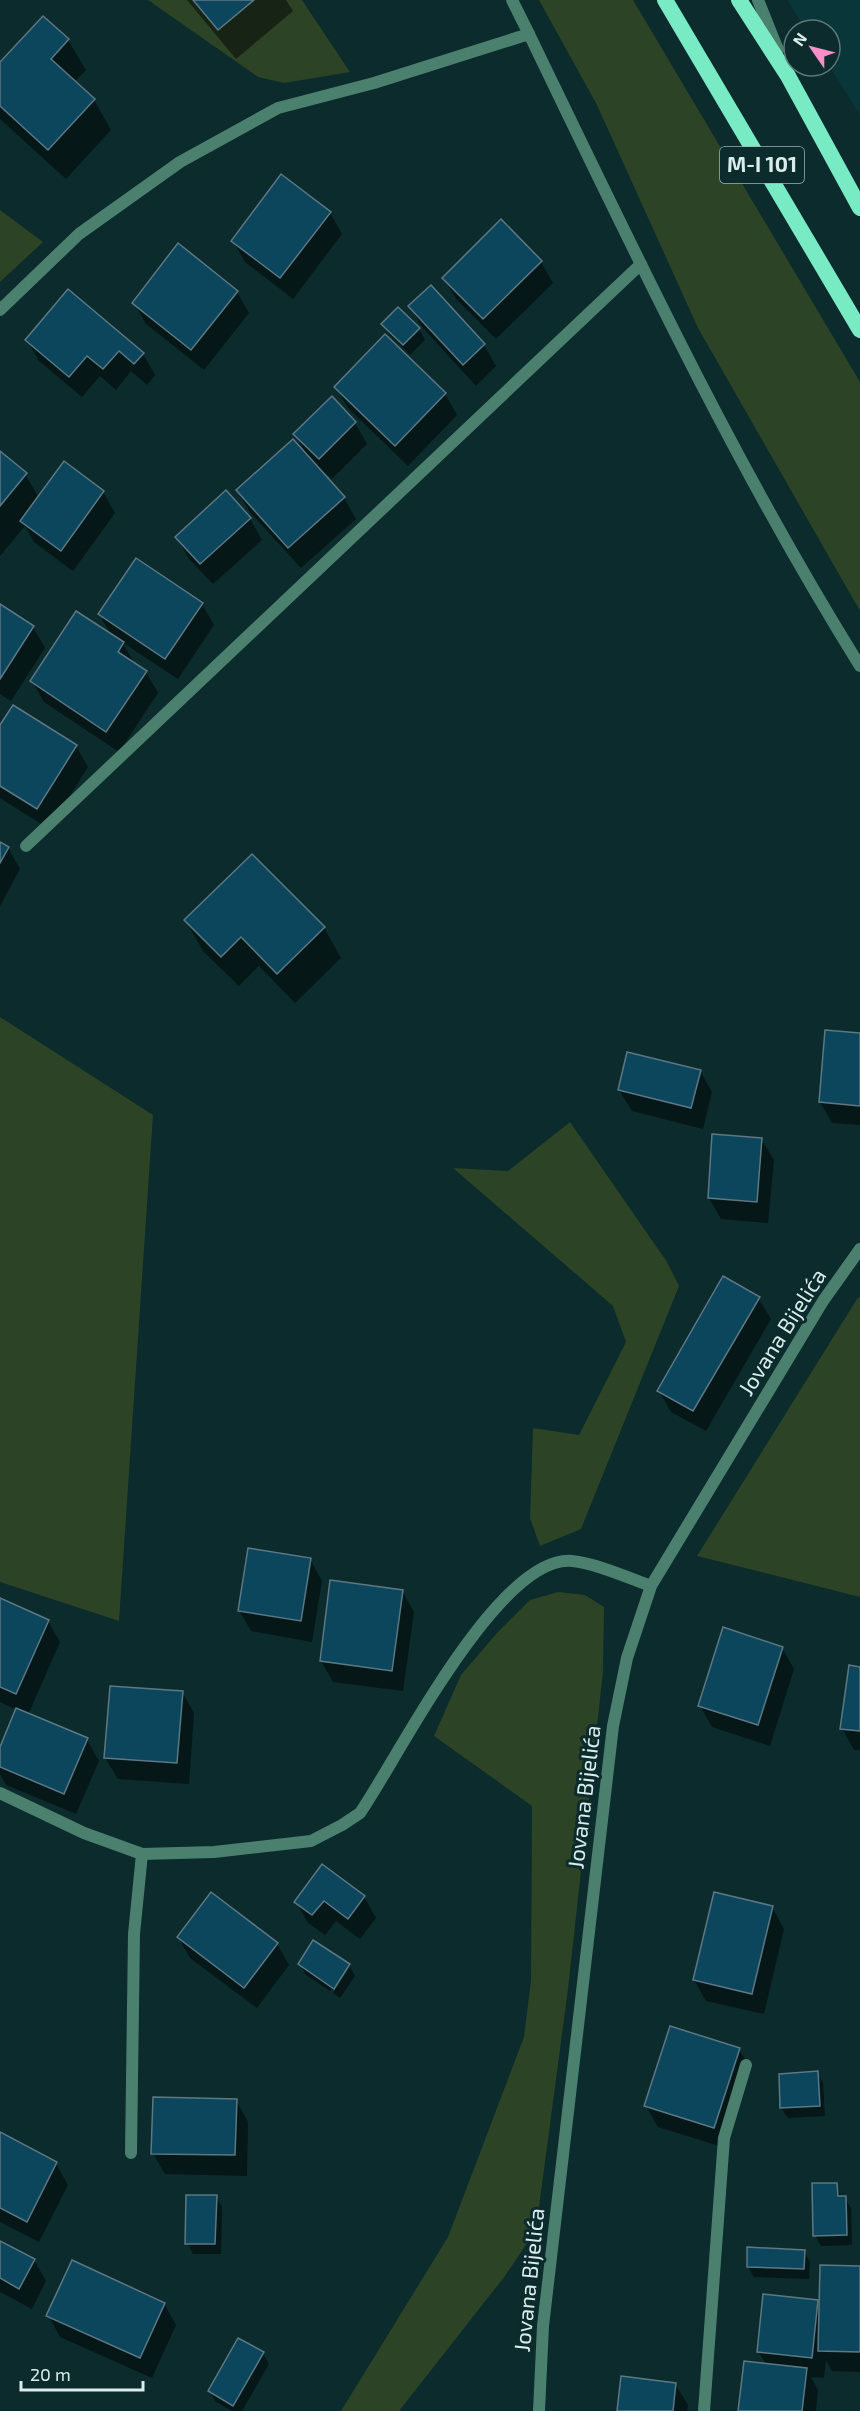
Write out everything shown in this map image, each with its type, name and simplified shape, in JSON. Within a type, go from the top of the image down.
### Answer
[{"type":"highway","name":"M-I 101","points":[[665,0],[860,330]]},
{"type":"highway","name":"M-I 101","points":[[739,0],[782,67]]},
{"type":"highway","name":"M-I 101","points":[[789,78],[860,208]]},
{"type":"street","points":[[512,0],[640,264],[772,517],[860,666]]},
{"type":"street","points":[[758,0],[782,61]]},
{"type":"street","points":[[0,310],[79,234],[180,162],[278,108],[374,83],[529,34]]},
{"type":"street","points":[[26,846],[640,264]]},
{"type":"street","name":"Jovana Bijelića","points":[[540,2411],[543,2325],[613,1726],[627,1658],[651,1586],[823,1301],[860,1249]]},
{"type":"street","points":[[0,1792],[84,1833],[142,1854],[214,1852],[312,1841],[360,1813],[468,1641],[506,1597],[535,1571],[551,1564],[571,1561],[651,1586]]},
{"type":"street","points":[[131,2153],[134,1934],[142,1854]]},
{"type":"street","points":[[704,2411],[724,2138],[746,2065]]},
{"type":"shaded area","points":[[787,0],[860,0],[860,115],[837,78],[842,78],[842,18],[798,18]]},
{"type":"green space","points":[[148,0],[302,0],[350,72],[284,83],[258,77]]},
{"type":"green space","points":[[539,0],[633,0],[860,382],[860,611],[698,328],[597,105]]},
{"type":"green space","points":[[0,210],[43,242],[0,282]]},
{"type":"green space","points":[[0,1017],[153,1115],[119,1621],[0,1582]]},
{"type":"green space","points":[[570,1122],[667,1262],[679,1286],[581,1529],[540,1546],[530,1518],[533,1428],[579,1435],[626,1342],[613,1306],[453,1168],[508,1171]]},
{"type":"green space","points":[[860,1296],[860,1597],[697,1556],[857,1299]]},
{"type":"green space","points":[[558,1592],[585,1595],[604,1607],[603,1672],[568,1989],[536,2230],[505,2276],[399,2411],[341,2411],[448,2237],[524,2037],[531,1980],[532,1806],[434,1736],[461,1675],[497,1633],[530,1600]]},
{"type":"building","points":[[193,0],[254,0],[218,30]]},
{"type":"building","points":[[43,16],[69,39],[51,59],[95,99],[48,150],[0,106],[0,62]]},
{"type":"building","points":[[281,174],[331,212],[280,278],[231,241]]},
{"type":"building","points":[[501,219],[542,261],[483,319],[442,278]]},
{"type":"building","points":[[178,243],[238,291],[191,350],[132,303]]},
{"type":"building","points":[[431,285],[485,344],[463,365],[408,306]]},
{"type":"building","points":[[68,289],[144,353],[134,364],[119,351],[103,369],[87,356],[69,377],[25,340]]},
{"type":"building","points":[[398,307],[420,328],[403,345],[381,324]]},
{"type":"building","points":[[385,334],[446,393],[395,446],[334,387]]},
{"type":"building","points":[[332,396],[356,422],[319,459],[293,434]]},
{"type":"building","points":[[293,439],[345,497],[288,548],[236,490]]},
{"type":"building","points":[[0,451],[27,473],[0,506]]},
{"type":"building","points":[[64,461],[104,491],[61,551],[20,521]]},
{"type":"building","points":[[226,490],[251,518],[200,564],[175,537]]},
{"type":"building","points":[[136,558],[203,603],[165,659],[98,614]]},
{"type":"building","points":[[0,604],[34,626],[0,679]]},
{"type":"building","points":[[76,611],[124,642],[118,652],[147,671],[106,732],[30,681]]},
{"type":"building","points":[[13,705],[77,745],[37,809],[0,786],[0,725]]},
{"type":"building","points":[[0,842],[9,847],[0,863]]},
{"type":"building","points":[[252,854],[325,927],[277,974],[241,937],[221,957],[184,920]]},
{"type":"building","points":[[825,1030],[860,1033],[860,1106],[819,1102]]},
{"type":"building","points":[[627,1052],[701,1070],[691,1108],[618,1090]]},
{"type":"building","points":[[712,1134],[762,1138],[757,1202],[708,1198]]},
{"type":"building","points":[[723,1276],[760,1297],[693,1411],[657,1391]]},
{"type":"building","points":[[248,1548],[311,1558],[301,1621],[238,1611]]},
{"type":"building","points":[[330,1580],[403,1590],[392,1671],[320,1661]]},
{"type":"building","points":[[0,1598],[49,1620],[16,1694],[0,1687]]},
{"type":"building","points":[[723,1627],[783,1647],[758,1725],[698,1706]]},
{"type":"building","points":[[849,1665],[860,1667],[860,1731],[840,1729]]},
{"type":"building","points":[[110,1686],[183,1691],[177,1763],[104,1758]]},
{"type":"building","points":[[16,1708],[88,1738],[64,1794],[0,1767],[0,1747]]},
{"type":"building","points":[[322,1864],[365,1896],[348,1919],[324,1901],[312,1915],[294,1902]]},
{"type":"building","points":[[211,1892],[278,1943],[244,1988],[177,1937]]},
{"type":"building","points":[[714,1892],[773,1906],[752,1994],[693,1980]]},
{"type":"building","points":[[313,1940],[350,1964],[334,1989],[298,1964]]},
{"type":"building","points":[[670,2026],[740,2048],[714,2128],[644,2106]]},
{"type":"building","points":[[818,2071],[820,2106],[780,2108],[779,2074]]},
{"type":"building","points":[[153,2097],[237,2099],[235,2155],[151,2154]]},
{"type":"building","points":[[0,2132],[57,2162],[27,2222],[0,2208]]},
{"type":"building","points":[[812,2183],[837,2183],[838,2196],[846,2196],[847,2235],[813,2236]]},
{"type":"building","points":[[186,2195],[217,2195],[215,2244],[185,2244]]},
{"type":"building","points":[[0,2241],[35,2259],[19,2289],[0,2278]]},
{"type":"building","points":[[747,2247],[805,2250],[804,2269],[747,2267]]},
{"type":"building","points":[[72,2260],[165,2303],[140,2358],[46,2316]]},
{"type":"building","points":[[820,2265],[860,2266],[860,2352],[818,2351]]},
{"type":"building","points":[[763,2294],[818,2300],[812,2358],[757,2352]]},
{"type":"building","points":[[238,2338],[264,2352],[233,2406],[208,2391]]},
{"type":"building","points":[[744,2361],[807,2368],[802,2411],[738,2411]]},
{"type":"building","points":[[621,2376],[676,2383],[673,2411],[617,2411]]}]
